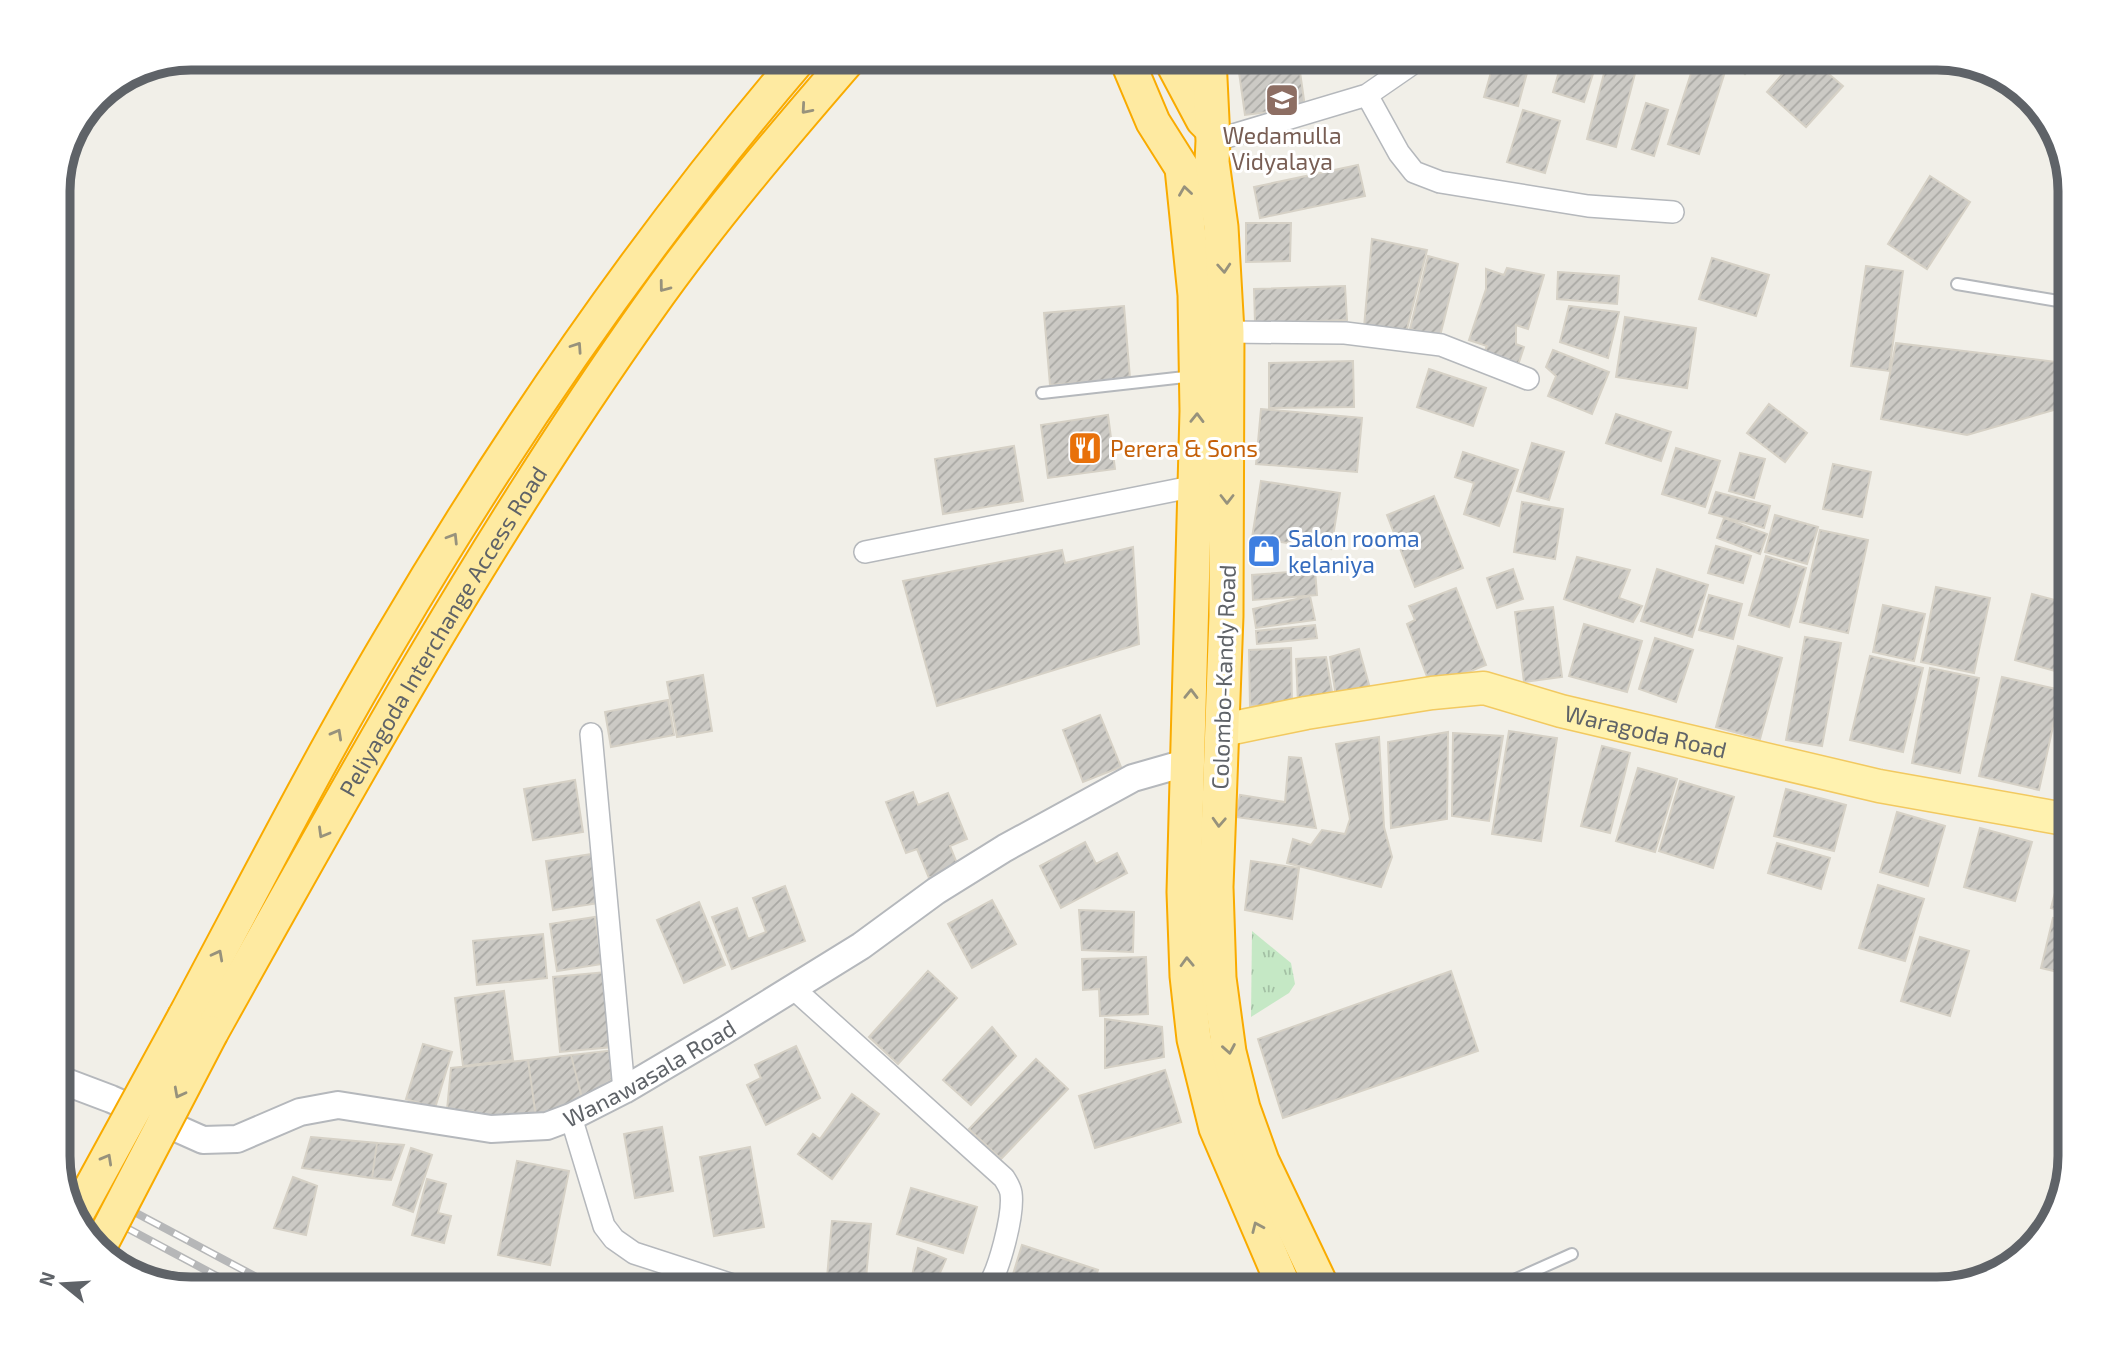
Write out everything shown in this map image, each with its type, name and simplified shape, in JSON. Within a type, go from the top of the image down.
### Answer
[{"type":"highway","name":"Peliyagoda Interchange Access Road","points":[[103,1239],[198,1024],[391,638],[492,474],[614,293],[702,178],[790,70]]},
{"type":"highway","name":"Peliyagoda Interchange Access Road","points":[[82,1207],[342,799],[474,574],[548,455],[648,308],[727,203],[840,70]]},
{"type":"highway","name":"Colombo-Kandy Road","points":[[1131,70],[1153,122],[1182,168],[1194,284],[1196,486],[1184,892],[1187,976],[1194,1039],[1216,1128],[1280,1277]]},
{"type":"highway","points":[[1176,70],[1212,134]]},
{"type":"highway","name":"Colombo-Kandy Road","points":[[1209,70],[1212,162],[1221,227],[1227,332],[1223,730],[1216,901],[1219,978],[1229,1052],[1242,1108],[1262,1161],[1317,1277]]},
{"type":"highway","points":[[1189,762],[1223,730]]},
{"type":"main road","name":"Waragoda Road","points":[[1223,730],[1306,713],[1432,693],[1484,688],[1561,711],[1879,786],[2058,818]]},
{"type":"street","points":[[1212,134],[1367,94],[1403,70]]},
{"type":"street","points":[[1367,94],[1399,153],[1415,172],[1440,182],[1588,206],[1673,212]]},
{"type":"street","points":[[1227,332],[1345,333],[1441,345],[1528,379]]},
{"type":"street","points":[[865,552],[1196,486]]},
{"type":"street","points":[[591,734],[624,1090]]},
{"type":"street","name":"Wanawasala Road","points":[[70,1084],[203,1140],[237,1139],[300,1112],[338,1104],[491,1129],[547,1126],[624,1090],[793,988],[861,946],[936,891],[1005,848],[1133,778],[1189,762]]},
{"type":"street","points":[[793,988],[1004,1178],[1011,1189],[1012,1205],[998,1269],[993,1277]]},
{"type":"street","points":[[571,1117],[604,1226],[614,1239],[634,1253],[708,1277]]},
{"type":"lane","points":[[1957,284],[2058,301]]},
{"type":"lane","points":[[1042,393],[1197,376]]},
{"type":"lane","points":[[1521,1277],[1572,1254]]},
{"type":"green space","points":[[1252,931],[1291,963],[1295,984],[1289,993],[1251,1017]]},
{"type":"building","points":[[1239,70],[1300,70],[1305,107],[1245,115]]},
{"type":"building","points":[[1492,70],[1528,70],[1518,106],[1484,97]]},
{"type":"building","points":[[1559,70],[1594,70],[1584,102],[1553,92]]},
{"type":"building","points":[[1605,70],[1636,70],[1616,147],[1587,139]]},
{"type":"building","points":[[1692,70],[1726,70],[1699,154],[1668,144]]},
{"type":"building","points":[[1786,70],[1824,70],[1843,86],[1806,127],[1767,92]]},
{"type":"building","points":[[1646,103],[1668,110],[1654,156],[1632,149]]},
{"type":"building","points":[[1523,110],[1560,121],[1545,173],[1507,162]]},
{"type":"building","points":[[1358,165],[1365,196],[1260,218],[1254,187]]},
{"type":"building","points":[[1930,176],[1970,202],[1927,269],[1888,244]]},
{"type":"building","points":[[1246,223],[1291,223],[1290,261],[1246,262]]},
{"type":"building","points":[[1372,239],[1427,250],[1405,337],[1364,327]]},
{"type":"building","points":[[1428,256],[1458,264],[1440,336],[1410,329]]},
{"type":"building","points":[[1712,258],[1769,275],[1756,316],[1699,299]]},
{"type":"building","points":[[1866,266],[1903,271],[1889,371],[1851,366]]},
{"type":"building","points":[[1507,268],[1544,275],[1528,329],[1516,325],[1516,344],[1524,347],[1517,368],[1482,357],[1487,346],[1469,340],[1486,289],[1486,269],[1504,275]]},
{"type":"building","points":[[1558,272],[1619,276],[1617,304],[1557,299]]},
{"type":"building","points":[[1345,286],[1347,320],[1255,323],[1254,289]]},
{"type":"building","points":[[1124,306],[1130,378],[1050,385],[1044,313]]},
{"type":"building","points":[[1569,306],[1619,312],[1608,358],[1560,342]]},
{"type":"building","points":[[1625,317],[1696,328],[1687,388],[1616,377]]},
{"type":"building","points":[[1896,343],[2058,362],[2058,393],[2054,410],[1967,435],[1881,419]]},
{"type":"building","points":[[1553,350],[1609,372],[1592,414],[1548,396],[1556,376],[1546,367]]},
{"type":"building","points":[[1353,361],[1354,407],[1269,408],[1269,363]]},
{"type":"building","points":[[1429,369],[1486,388],[1473,426],[1417,407]]},
{"type":"building","points":[[1769,404],[1807,433],[1785,462],[1747,433]]},
{"type":"building","points":[[1261,409],[1362,418],[1357,472],[1256,464]]},
{"type":"building","points":[[1616,414],[1671,432],[1661,461],[1606,443]]},
{"type":"building","points":[[1108,415],[1115,469],[1048,478],[1041,425]]},
{"type":"building","points":[[1532,443],[1564,452],[1549,500],[1517,491]]},
{"type":"building","points":[[1014,446],[1023,501],[943,514],[935,459]]},
{"type":"building","points":[[1676,448],[1720,461],[1705,507],[1662,494]]},
{"type":"building","points":[[1463,452],[1518,470],[1499,526],[1464,514],[1474,483],[1455,477]]},
{"type":"building","points":[[1740,453],[1765,459],[1754,498],[1729,491]]},
{"type":"building","points":[[1833,464],[1871,472],[1862,517],[1823,509]]},
{"type":"building","points":[[1261,481],[1340,493],[1331,549],[1252,538]]},
{"type":"building","points":[[1716,492],[1770,506],[1764,528],[1709,513]]},
{"type":"building","points":[[1434,496],[1463,568],[1415,587],[1387,515]]},
{"type":"building","points":[[1522,502],[1563,509],[1555,559],[1514,552]]},
{"type":"building","points":[[1775,515],[1818,527],[1807,564],[1765,552]]},
{"type":"building","points":[[1724,518],[1767,534],[1760,554],[1717,538]]},
{"type":"building","points":[[1820,530],[1868,540],[1848,633],[1800,622]]},
{"type":"building","points":[[1716,546],[1751,556],[1743,583],[1708,573]]},
{"type":"building","points":[[1133,547],[1139,644],[937,706],[903,581],[1062,550],[1065,563]]},
{"type":"building","points":[[1766,556],[1806,568],[1789,627],[1749,615]]},
{"type":"building","points":[[1577,557],[1630,570],[1619,598],[1642,606],[1633,622],[1564,599]]},
{"type":"building","points":[[1513,569],[1523,599],[1497,608],[1487,578]]},
{"type":"building","points":[[1657,569],[1708,585],[1692,637],[1641,621]]},
{"type":"building","points":[[1315,570],[1317,595],[1253,600],[1252,575]]},
{"type":"building","points":[[1936,587],[1990,598],[1974,673],[1921,662]]},
{"type":"building","points":[[1456,588],[1486,665],[1431,687],[1407,624],[1415,620],[1409,606]]},
{"type":"building","points":[[2032,594],[2058,601],[2058,672],[2015,660]]},
{"type":"building","points":[[1709,595],[1742,604],[1733,639],[1699,630]]},
{"type":"building","points":[[1310,596],[1315,620],[1256,628],[1253,609]]},
{"type":"building","points":[[1883,605],[1925,614],[1914,661],[1873,652]]},
{"type":"building","points":[[1553,607],[1562,677],[1524,682],[1515,612]]},
{"type":"building","points":[[1584,624],[1642,641],[1627,692],[1569,676]]},
{"type":"building","points":[[1315,625],[1317,638],[1257,644],[1256,631]]},
{"type":"building","points":[[1805,637],[1841,643],[1822,746],[1786,740]]},
{"type":"building","points":[[1655,638],[1693,650],[1676,702],[1639,689]]},
{"type":"building","points":[[1738,646],[1782,658],[1760,739],[1716,727]]},
{"type":"building","points":[[1291,648],[1292,704],[1250,706],[1249,650]]},
{"type":"building","points":[[1359,649],[1370,688],[1336,697],[1330,657]]},
{"type":"building","points":[[1870,656],[1923,668],[1903,752],[1850,740]]},
{"type":"building","points":[[1326,657],[1333,698],[1298,703],[1296,659]]},
{"type":"building","points":[[1930,668],[1979,678],[1960,773],[1912,763]]},
{"type":"building","points":[[703,675],[712,731],[677,737],[667,682]]},
{"type":"building","points":[[2002,677],[2058,689],[2058,704],[2039,790],[1979,776]]},
{"type":"building","points":[[668,700],[674,735],[611,747],[605,712]]},
{"type":"building","points":[[1100,715],[1121,767],[1083,782],[1063,730]]},
{"type":"building","points":[[1509,731],[1557,738],[1541,841],[1492,834]]},
{"type":"building","points":[[1448,732],[1447,819],[1391,828],[1388,742]]},
{"type":"building","points":[[1453,733],[1503,736],[1489,821],[1452,816]]},
{"type":"building","points":[[1379,737],[1384,827],[1392,857],[1381,887],[1287,863],[1293,839],[1311,845],[1322,830],[1345,834],[1350,819],[1336,744]]},
{"type":"building","points":[[1602,746],[1630,753],[1610,833],[1581,826]]},
{"type":"building","points":[[1289,757],[1301,758],[1316,828],[1236,817],[1240,795],[1285,802]]},
{"type":"building","points":[[1638,768],[1677,779],[1655,852],[1616,841]]},
{"type":"building","points":[[575,780],[583,832],[533,840],[524,789]]},
{"type":"building","points":[[1680,781],[1734,797],[1713,868],[1659,851]]},
{"type":"building","points":[[1786,789],[1846,805],[1834,851],[1774,836]]},
{"type":"building","points":[[913,792],[918,805],[948,793],[967,839],[950,846],[958,866],[929,878],[917,849],[906,853],[886,802]]},
{"type":"building","points":[[1897,812],[1945,826],[1928,886],[1880,872]]},
{"type":"building","points":[[1980,828],[2032,842],[2015,901],[1964,887]]},
{"type":"building","points":[[1085,842],[1096,864],[1117,853],[1127,873],[1061,908],[1040,866]]},
{"type":"building","points":[[1777,843],[1830,858],[1821,889],[1768,873]]},
{"type":"building","points":[[592,854],[599,903],[553,910],[546,861]]},
{"type":"building","points":[[1251,861],[1299,868],[1292,919],[1245,910]]},
{"type":"building","points":[[2058,881],[2058,910],[2051,908]]},
{"type":"building","points":[[1878,885],[1924,899],[1905,961],[1859,948]]},
{"type":"building","points":[[785,886],[805,941],[732,969],[712,917],[737,908],[748,939],[766,932],[753,898]]},
{"type":"building","points":[[992,900],[1016,944],[972,968],[948,924]]},
{"type":"building","points":[[699,902],[725,965],[684,983],[657,920]]},
{"type":"building","points":[[1079,910],[1134,912],[1133,952],[1082,950]]},
{"type":"building","points":[[595,917],[602,964],[557,971],[550,924]]},
{"type":"building","points":[[2053,918],[2058,919],[2058,972],[2041,968]]},
{"type":"building","points":[[543,934],[547,978],[477,985],[473,941]]},
{"type":"building","points":[[1920,937],[1969,951],[1950,1016],[1901,1001]]},
{"type":"building","points":[[1146,957],[1148,1014],[1100,1016],[1099,989],[1083,990],[1082,959]]},
{"type":"building","points":[[928,971],[957,998],[898,1064],[869,1037]]},
{"type":"building","points":[[1451,971],[1478,1051],[1283,1118],[1258,1039]]},
{"type":"building","points":[[606,972],[613,1047],[560,1052],[553,977]]},
{"type":"building","points":[[504,991],[513,1060],[463,1066],[455,998]]},
{"type":"building","points":[[1105,1019],[1162,1027],[1164,1057],[1105,1068]]},
{"type":"building","points":[[992,1027],[1016,1056],[971,1105],[943,1080]]},
{"type":"building","points":[[423,1044],[452,1052],[435,1108],[406,1099]]},
{"type":"building","points":[[796,1046],[820,1098],[766,1125],[747,1085],[761,1078],[755,1065]]},
{"type":"building","points":[[615,1050],[619,1075],[582,1098],[571,1055]]},
{"type":"building","points":[[571,1055],[582,1098],[536,1117],[528,1060]]},
{"type":"building","points":[[1036,1059],[1068,1089],[1001,1159],[969,1129]]},
{"type":"building","points":[[528,1060],[536,1117],[488,1122],[473,1111],[447,1110],[451,1068]]},
{"type":"building","points":[[1165,1070],[1181,1122],[1095,1148],[1079,1096]]},
{"type":"building","points":[[852,1094],[879,1114],[832,1179],[798,1154],[813,1134],[820,1139]]},
{"type":"building","points":[[662,1127],[673,1191],[635,1198],[624,1134]]},
{"type":"building","points":[[311,1137],[377,1143],[372,1178],[302,1168]]},
{"type":"building","points":[[377,1143],[404,1145],[391,1180],[372,1178]]},
{"type":"building","points":[[750,1147],[764,1227],[714,1236],[700,1157]]},
{"type":"building","points":[[411,1148],[432,1155],[413,1212],[393,1205]]},
{"type":"building","points":[[517,1161],[569,1171],[550,1265],[498,1255]]},
{"type":"building","points":[[293,1177],[317,1186],[306,1235],[274,1228]]},
{"type":"building","points":[[427,1179],[446,1184],[438,1213],[451,1216],[444,1243],[412,1235]]},
{"type":"building","points":[[911,1188],[977,1207],[963,1253],[897,1234]]},
{"type":"building","points":[[832,1221],[871,1224],[866,1277],[827,1277]]},
{"type":"building","points":[[1022,1245],[1098,1270],[1095,1277],[1012,1277]]},
{"type":"building","points":[[918,1248],[946,1259],[938,1277],[912,1277]]},
{"type":"railway","points":[[72,1179],[256,1277]]},
{"type":"railway","points":[[79,1203],[219,1277]]},
{"type":"place","name":"Wedamulla Vidyalaya","points":[[1282,100]]},
{"type":"place","name":"Perera & Sons","points":[[1085,448]]},
{"type":"place","name":"Salon rooma kelaniya","points":[[1264,551]]}]
